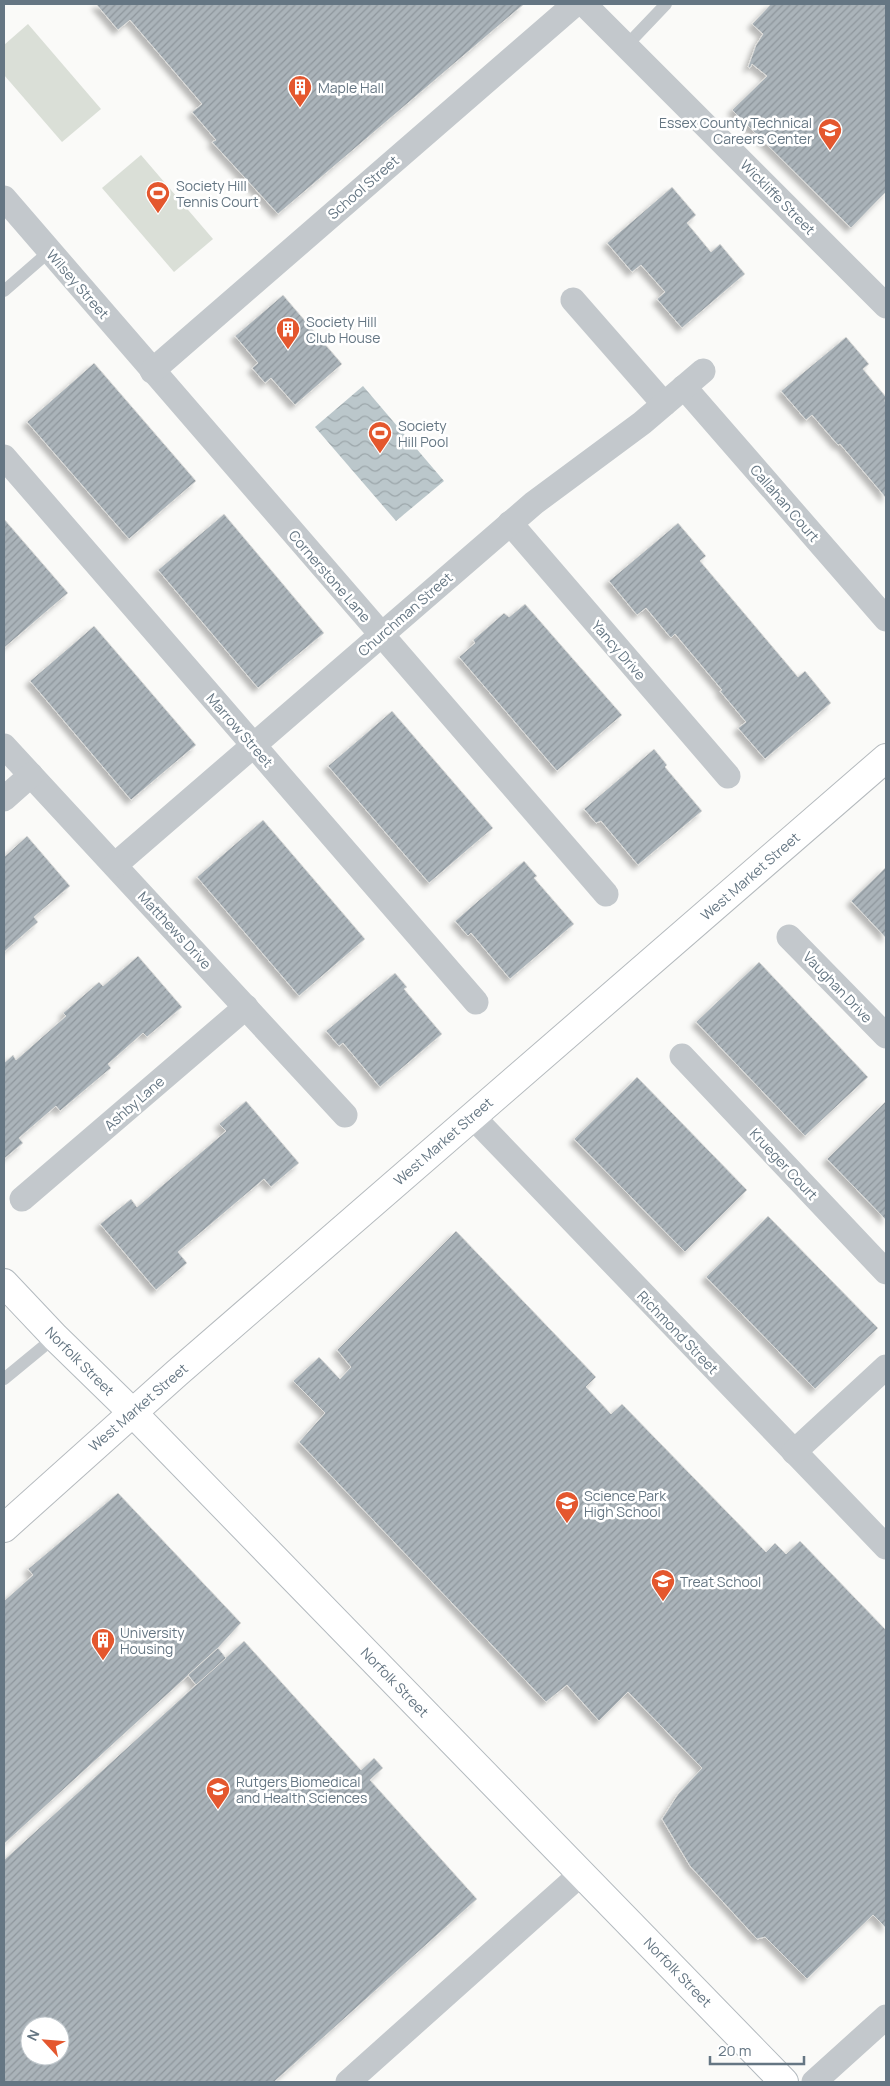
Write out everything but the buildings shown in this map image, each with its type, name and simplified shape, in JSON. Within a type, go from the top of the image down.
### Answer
[{"type":"main road","name":"West Market Street","points":[[4,1528],[132,1412],[886,758]]},
{"type":"main road","name":"Norfolk Street","points":[[4,1283],[784,2082]]},
{"type":"street","name":"School Street","points":[[152,371],[575,4]]},
{"type":"street","name":"Wickliffe Street","points":[[584,4],[886,306]]},
{"type":"street","name":"Wilsey Street","points":[[4,198],[152,371]]},
{"type":"street","points":[[573,300],[664,404]]},
{"type":"street","name":"Cornerstone Lane","points":[[152,371],[606,894]]},
{"type":"street","name":"Churchman Street","points":[[115,866],[510,524],[553,488],[619,441],[703,371]]},
{"type":"street","name":"Callahan Court","points":[[684,387],[886,618]]},
{"type":"street","name":"Marrow Street","points":[[4,457],[476,1002]]},
{"type":"street","name":"Yancy Drive","points":[[510,524],[728,776]]},
{"type":"street","name":"Matthews Drive","points":[[4,746],[346,1114]]},
{"type":"street","points":[[4,799],[31,775]]},
{"type":"street","name":"Vaughan Drive","points":[[789,937],[886,1036]]},
{"type":"street","name":"Ashby Lane","points":[[22,1198],[246,1007]]},
{"type":"street","name":"Krueger Court","points":[[682,1056],[886,1272]]},
{"type":"street","name":"Richmond Street","points":[[472,1116],[886,1547]]},
{"type":"street","points":[[794,1452],[886,1367]]},
{"type":"street","points":[[348,2082],[582,1873]]},
{"type":"street","points":[[814,2082],[886,2017]]},
{"type":"lane","points":[[626,46],[666,4]]},
{"type":"lane","points":[[4,291],[50,251]]},
{"type":"lane","points":[[4,1379],[55,1337]]},
{"type":"shaded area","points":[[28,24],[101,109],[62,142],[4,75],[4,45]]},
{"type":"shaded area","name":"Society Hill Tennis Court","points":[[141,155],[213,239],[174,272],[102,188]]},
{"type":"water","name":"Society Hill Pool","points":[[363,386],[444,481],[396,521],[315,427]]},
{"type":"place","name":"Maple Hall","points":[[300,108]]},
{"type":"place","name":"Essex County Technical Careers Center","points":[[830,151]]},
{"type":"place","name":"Society Hill Tennis Court","points":[[158,214]]},
{"type":"place","name":"Society Hill Club House","points":[[288,350]]},
{"type":"place","name":"Society Hill Pool","points":[[380,454]]},
{"type":"place","name":"Science Park High School","points":[[567,1524]]},
{"type":"place","name":"Treat School","points":[[663,1602]]},
{"type":"place","name":"University Housing","points":[[103,1661]]},
{"type":"place","name":"Rutgers Biomedical and Health Sciences","points":[[218,1810]]}]
